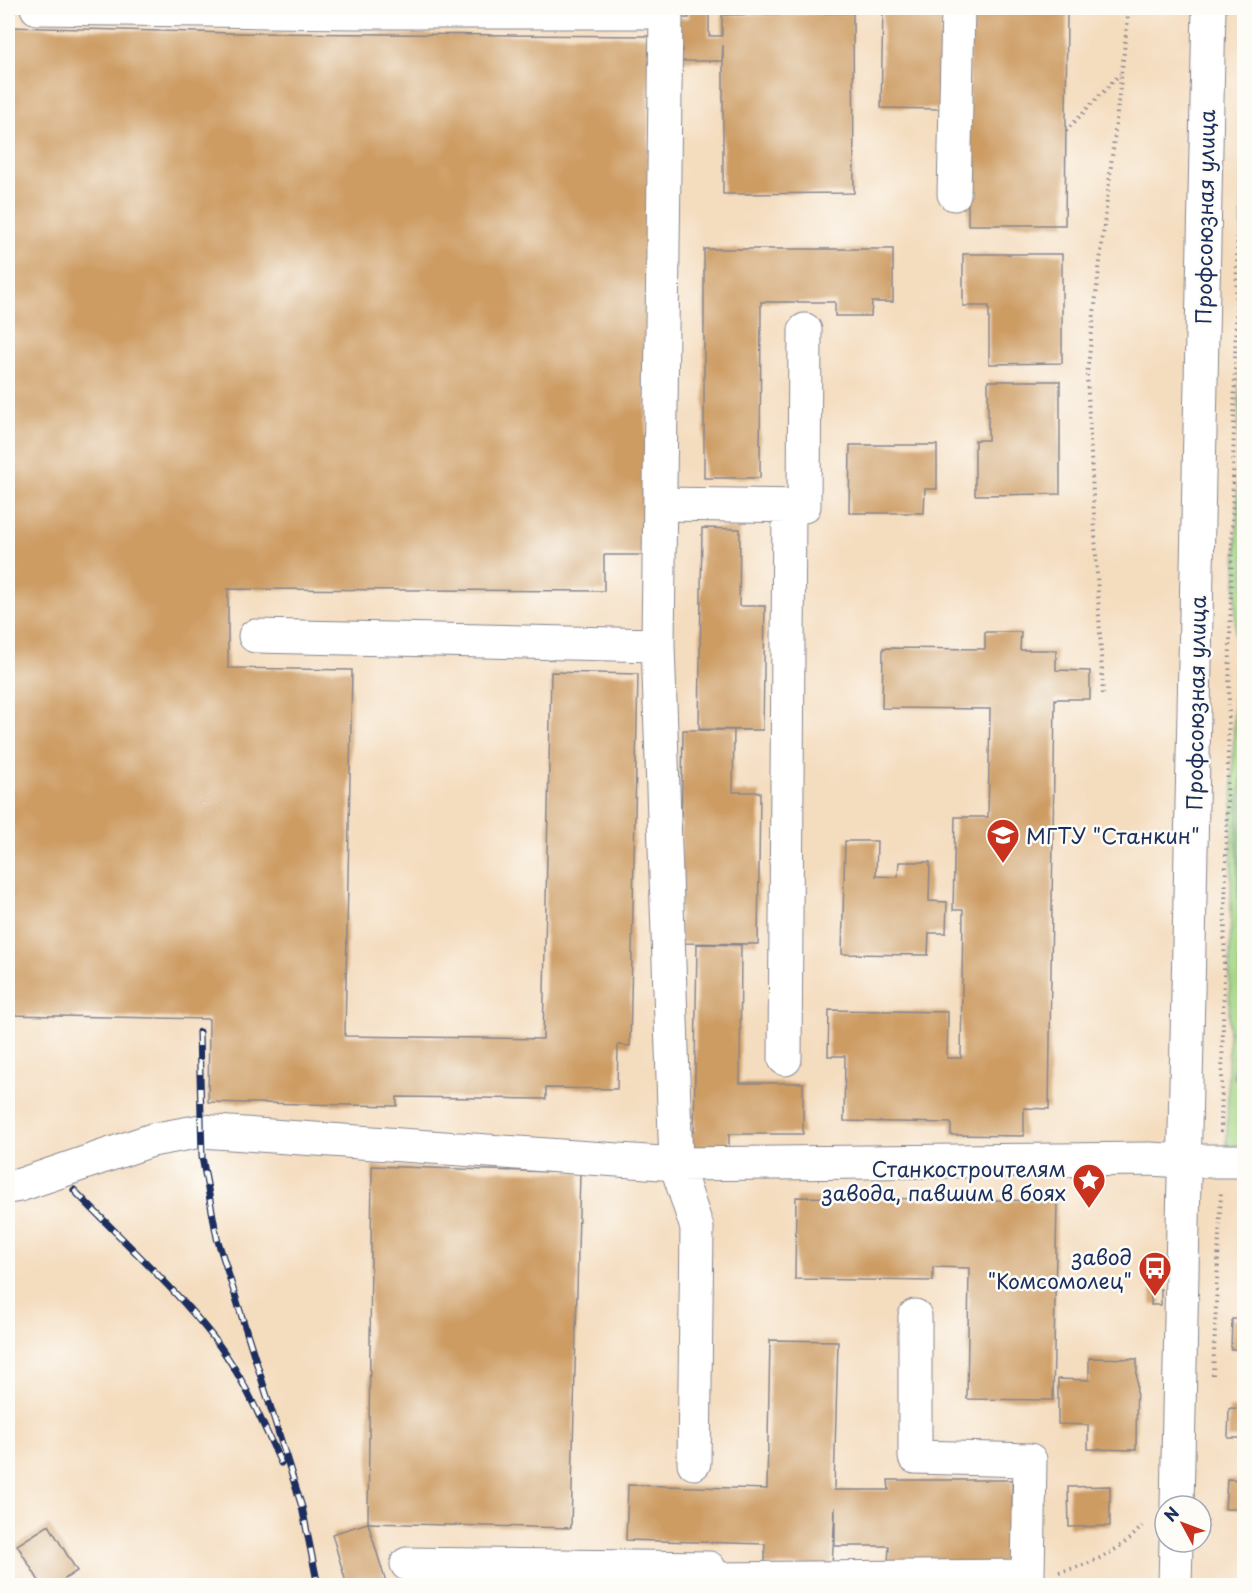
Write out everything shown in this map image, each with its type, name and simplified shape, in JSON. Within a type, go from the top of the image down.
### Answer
[{"type":"main road","points":[[37,8],[356,12],[666,12],[658,645],[676,1164],[697,1228],[694,1463]]},
{"type":"main road","points":[[954,194],[958,8]]},
{"type":"main road","name":"Профсоюзная улица","points":[[1192,1494],[1185,1161],[1209,8]]},
{"type":"main road","points":[[660,504],[804,506],[805,330]]},
{"type":"main road","points":[[785,1059],[789,506]]},
{"type":"main road","points":[[255,636],[658,645]]},
{"type":"main road","points":[[8,1188],[152,1140],[201,1131],[676,1164],[1233,1160]]},
{"type":"main road","points":[[407,1564],[709,1568],[709,1582],[1028,1576],[1030,1460],[915,1456],[915,1316]]},
{"type":"main road","points":[[1175,1586],[1186,1554]]},
{"type":"path","points":[[1103,694],[1087,375],[1129,8]]},
{"type":"path","points":[[1066,131],[1121,74]]},
{"type":"path","points":[[1212,1385],[1233,1160],[1220,1141],[1238,197]]},
{"type":"path","points":[[1028,1576],[1069,1570],[1094,1560],[1117,1549],[1142,1526]]},
{"type":"green space","points":[[1244,99],[1244,1145],[1227,1145]]},
{"type":"green space","points":[[1244,752],[1244,1086],[1233,1077],[1241,1002],[1237,824]]},
{"type":"building","points":[[689,8],[709,8],[709,36],[722,36],[722,15],[853,13],[854,193],[723,194],[723,45],[722,61],[649,61],[645,555],[604,555],[604,591],[228,589],[228,668],[352,670],[345,1036],[543,1039],[551,672],[638,674],[630,1046],[618,1045],[617,1089],[546,1088],[546,1099],[397,1097],[397,1106],[208,1102],[209,1019],[8,1015],[8,27],[233,33],[649,36],[681,18],[689,18]]},
{"type":"building","points":[[883,8],[942,8],[940,109],[881,108]]},
{"type":"building","points":[[969,11],[1067,11],[1065,225],[968,225]]},
{"type":"building","points":[[704,249],[893,249],[893,302],[872,302],[871,316],[835,316],[835,302],[761,302],[760,478],[704,478]]},
{"type":"building","points":[[963,254],[1062,254],[1062,363],[989,364],[989,306],[963,306]]},
{"type":"building","points":[[988,381],[1060,381],[1060,494],[975,495],[975,440],[988,440]]},
{"type":"building","points":[[850,445],[937,445],[937,489],[925,489],[924,513],[849,513]]},
{"type":"building","points":[[702,528],[740,529],[739,606],[765,606],[763,730],[699,729]]},
{"type":"building","name":"МГТУ \"Станкин\"","points":[[985,632],[1021,632],[1020,650],[1056,650],[1056,670],[1090,671],[1090,699],[1055,699],[1049,1109],[1024,1108],[1024,1136],[951,1135],[951,1123],[844,1121],[845,1056],[828,1056],[829,1010],[948,1012],[947,1058],[961,1058],[963,910],[953,910],[955,817],[988,817],[990,709],[882,708],[883,648],[985,649]]},
{"type":"building","points":[[683,730],[734,730],[733,792],[760,792],[758,944],[679,943]]},
{"type":"building","points":[[845,841],[877,841],[876,876],[898,877],[899,862],[930,862],[929,901],[947,902],[946,933],[929,933],[928,955],[842,954]]},
{"type":"building","points":[[697,944],[741,945],[740,1083],[803,1083],[803,1134],[729,1134],[729,1151],[687,1151],[688,1131],[694,1131]]},
{"type":"building","points":[[372,1166],[580,1173],[571,1528],[368,1523]]},
{"type":"building","points":[[796,1197],[1057,1201],[1053,1400],[967,1399],[969,1268],[933,1267],[933,1281],[795,1279]]},
{"type":"building","points":[[1151,1289],[1161,1289],[1161,1305],[1151,1305]]},
{"type":"building","points":[[1232,1319],[1244,1319],[1244,1349],[1231,1349]]},
{"type":"building","points":[[770,1340],[838,1341],[834,1490],[889,1490],[888,1480],[1012,1480],[1013,1566],[888,1563],[889,1546],[835,1546],[835,1507],[832,1566],[765,1565],[765,1544],[626,1540],[628,1485],[767,1489]]},
{"type":"building","points":[[1089,1358],[1137,1359],[1136,1450],[1088,1449],[1088,1425],[1058,1424],[1058,1379],[1089,1380]]},
{"type":"building","points":[[1229,1408],[1244,1409],[1244,1438],[1228,1438]]},
{"type":"building","points":[[1227,1479],[1244,1480],[1244,1509],[1225,1509]]},
{"type":"building","points":[[1110,1486],[1110,1526],[1069,1527],[1068,1487]]},
{"type":"building","points":[[368,1523],[387,1586],[347,1586],[332,1534]]},
{"type":"building","points":[[49,1525],[77,1571],[54,1586],[42,1586],[17,1545]]},
{"type":"railway","points":[[199,1032],[202,1157],[217,1238],[302,1507],[318,1586]]},
{"type":"railway","points":[[74,1190],[166,1283],[216,1341],[244,1385],[281,1463]]},
{"type":"place","name":"МГТУ \"Станкин\"","points":[[1003,864]]},
{"type":"place","name":"Станкостроителям завода, павшим в боях","points":[[1089,1209]]},
{"type":"place","name":"завод \"Комсомолец\"","points":[[1155,1297]]}]
